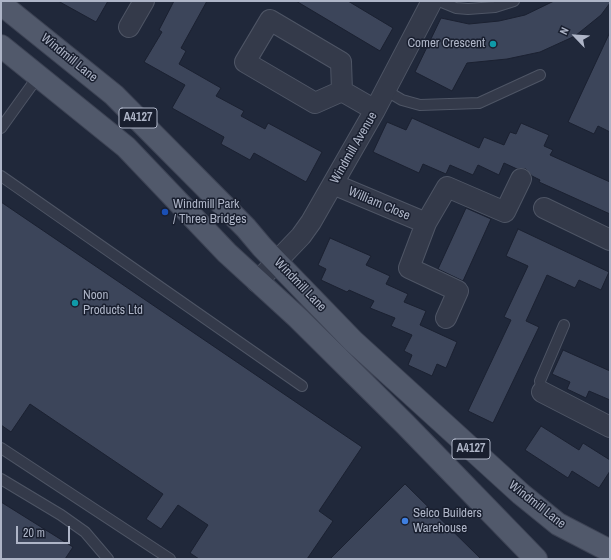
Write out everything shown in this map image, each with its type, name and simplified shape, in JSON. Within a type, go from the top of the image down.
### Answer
[{"type":"main road","name":"Windmill Lane","points":[[1,4],[114,95],[165,145],[353,341],[521,494],[558,524],[610,551]]},
{"type":"main road","name":"Windmill Lane","points":[[1,46],[39,75],[126,147],[175,201],[257,282],[298,318],[405,424],[536,559]]},
{"type":"main road","points":[[599,559],[610,554]]},
{"type":"street","points":[[129,27],[144,1]]},
{"type":"street","name":"Windmill Avenue","points":[[257,282],[311,222],[386,90],[432,1]]},
{"type":"street","points":[[270,20],[341,62],[342,91],[315,103],[245,62],[270,20]]},
{"type":"street","points":[[342,91],[375,110]]},
{"type":"street","name":"William Close","points":[[446,318],[458,291],[409,268],[426,223],[447,186],[505,212],[521,179]]},
{"type":"street","name":"William Close","points":[[333,184],[426,223]]},
{"type":"street","points":[[544,208],[610,240]]},
{"type":"street","points":[[542,392],[610,427]]},
{"type":"lane","points":[[440,1],[456,8],[468,9],[495,7],[514,1]]},
{"type":"lane","points":[[1,128],[39,75]]},
{"type":"lane","points":[[386,90],[402,100],[420,105],[479,103],[540,75]]},
{"type":"lane","points":[[1,176],[302,386]]},
{"type":"lane","points":[[542,392],[540,382],[564,325]]},
{"type":"lane","points":[[1,448],[170,559]]},
{"type":"lane","points":[[1,479],[61,515],[85,532],[108,559]]},
{"type":"building","points":[[58,1],[108,1],[96,22]]},
{"type":"building","points":[[174,1],[207,1],[181,48],[186,51],[179,64],[221,88],[216,96],[244,111],[241,116],[265,129],[268,123],[322,152],[306,182],[254,153],[250,160],[221,144],[224,137],[172,108],[185,85],[144,62],[162,32],[159,30]]},
{"type":"building","points":[[296,1],[348,1],[393,28],[380,51]]},
{"type":"building","name":"Comer Crescent","points":[[554,1],[610,1],[610,3],[601,15],[575,36],[540,52],[507,59],[467,63],[452,91],[415,72],[441,18],[469,24],[499,21],[525,15]]},
{"type":"building","points":[[610,32],[610,132],[598,126],[594,134],[568,122]]},
{"type":"building","points":[[412,118],[479,148],[484,137],[504,145],[510,132],[516,134],[521,123],[549,135],[544,146],[553,150],[550,155],[610,182],[610,214],[539,182],[540,180],[532,176],[526,169],[517,169],[504,163],[499,175],[478,165],[473,175],[450,165],[446,174],[423,164],[419,173],[373,152],[387,122],[406,130]]},
{"type":"building","name":"Noon Products Ltd","points":[[1,202],[362,447],[319,511],[333,521],[307,559],[199,559],[190,553],[208,525],[178,505],[161,529],[146,519],[163,494],[30,404],[11,432],[1,425]]},
{"type":"building","points":[[466,208],[491,219],[463,281],[438,269]]},
{"type":"building","points":[[518,229],[609,272],[601,290],[579,280],[575,288],[547,275],[526,321],[539,327],[493,423],[468,411],[511,320],[504,317],[528,266],[506,256]]},
{"type":"building","points":[[330,238],[371,256],[366,265],[390,276],[386,284],[408,294],[404,302],[426,311],[420,325],[457,342],[446,368],[437,364],[432,376],[408,365],[412,355],[404,351],[412,335],[391,326],[395,318],[370,308],[374,301],[349,290],[347,292],[321,280],[326,269],[318,265]]},
{"type":"building","points":[[563,350],[610,371],[610,400],[589,391],[586,398],[567,389],[570,382],[552,374]]},
{"type":"building","points":[[541,426],[579,450],[583,443],[610,460],[610,471],[599,488],[572,471],[568,478],[525,450]]},
{"type":"building","name":"Selco Builders Warehouse","points":[[405,484],[481,559],[330,559]]},
{"type":"building","points":[[1,502],[73,547],[65,559],[1,559]]},
{"type":"place","name":"Comer Crescent","points":[[493,44]]},
{"type":"place","name":"Windmill Park / Three Bridges","points":[[165,212]]},
{"type":"place","name":"Noon Products Ltd","points":[[75,303]]},
{"type":"place","name":"Selco Builders Warehouse","points":[[405,521]]}]
